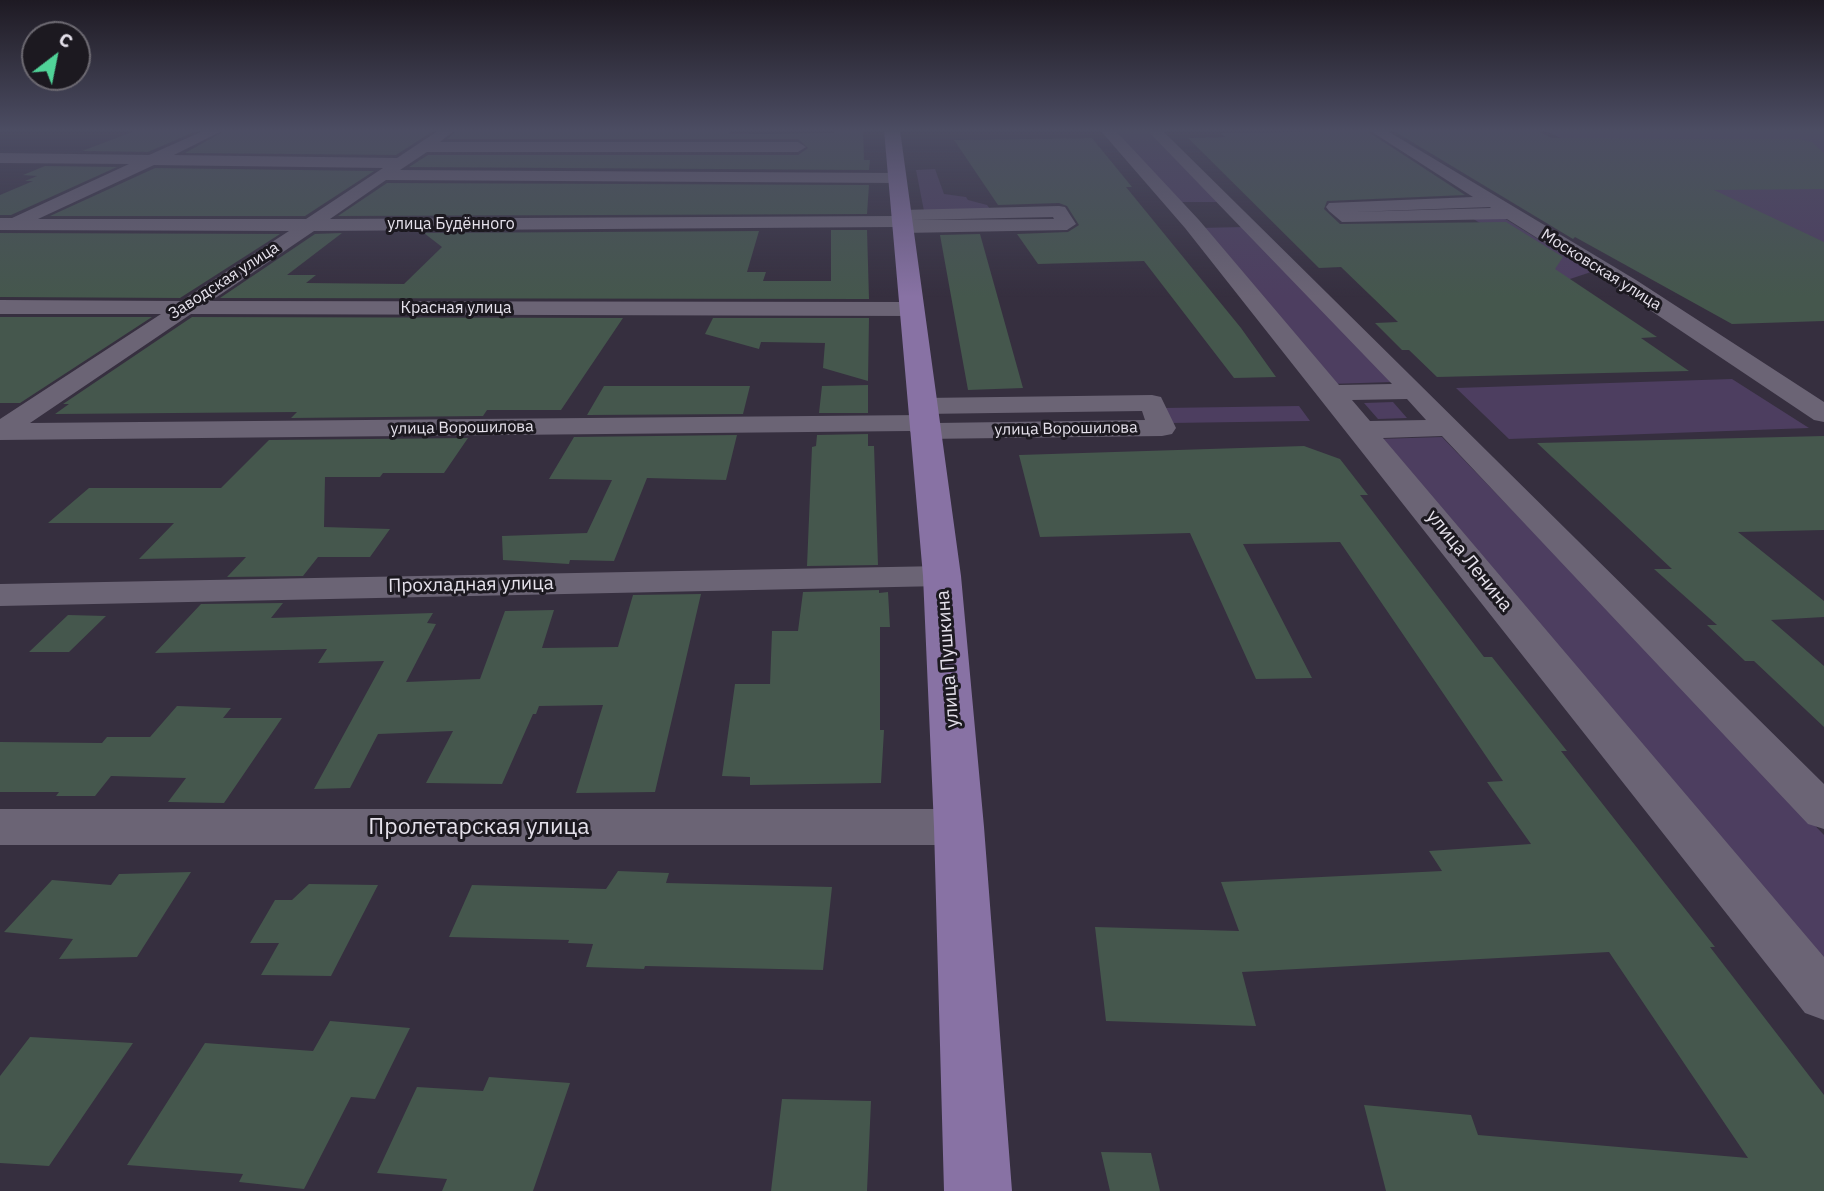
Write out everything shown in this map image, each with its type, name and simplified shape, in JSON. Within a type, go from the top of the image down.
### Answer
[{"type":"main road","name":"улица Пушкина","points":[[898,186],[942,576],[959,827],[978,1191]]},
{"type":"street","points":[[4,226],[94,186]]},
{"type":"street","name":"Заводская улица","points":[[0,432],[366,186]]},
{"type":"street","points":[[597,186],[901,210]]},
{"type":"street","name":"улица Ленина","points":[[1158,186],[1362,430],[1824,996]]},
{"type":"street","points":[[1209,186],[1450,427],[1824,812]]},
{"type":"street","name":"Московская улица","points":[[1466,186],[1639,292],[1824,414]]},
{"type":"street","points":[[1335,207],[1502,208],[1349,218],[1335,207]]},
{"type":"street","name":"улица Будённого","points":[[4,226],[310,225],[901,210],[1059,211],[1067,225],[901,210]]},
{"type":"street","name":"Красная улица","points":[[0,307],[912,309]]},
{"type":"street","points":[[1331,393],[1413,390]]},
{"type":"street","name":"улица Ворошилова","points":[[0,432],[923,420],[1162,428],[1152,403],[923,420]]},
{"type":"street","points":[[1362,430],[1450,427]]},
{"type":"street","name":"Прохладная улица","points":[[0,595],[942,576]]},
{"type":"street","name":"Пролетарская улица","points":[[0,827],[959,827]]},
{"type":"shaded area","points":[[919,186],[941,186],[944,194],[966,197],[987,205],[990,209],[924,211]]},
{"type":"shaded area","points":[[1157,186],[1202,186],[1217,202],[1172,202]]},
{"type":"shaded area","points":[[1658,186],[1824,186],[1824,267]]},
{"type":"shaded area","points":[[1499,215],[1591,272],[1567,280],[1469,216]]},
{"type":"shaded area","points":[[1244,227],[1392,382],[1330,384],[1198,228]]},
{"type":"shaded area","points":[[1732,379],[1809,428],[1509,439],[1456,388]]},
{"type":"shaded area","points":[[1393,402],[1407,418],[1378,419],[1364,403]]},
{"type":"shaded area","points":[[1299,406],[1310,421],[1170,423],[1163,408]]},
{"type":"shaded area","points":[[1442,437],[1824,835],[1824,961],[1378,439]]},
{"type":"building","points":[[22,186],[76,186],[11,215],[0,215],[0,195]]},
{"type":"building","points":[[117,186],[352,186],[305,216],[50,216]]},
{"type":"building","points":[[383,186],[869,186],[867,214],[338,216]]},
{"type":"building","points":[[985,186],[1131,186],[1126,187],[1241,328],[1276,377],[1234,378],[1144,261],[1038,264],[1017,234],[1068,232],[1079,225],[1067,206],[1059,203],[998,205]]},
{"type":"building","points":[[1236,186],[1451,186],[1465,195],[1327,201],[1324,209],[1340,224],[1506,222],[1563,257],[1555,269],[1657,337],[1641,338],[1689,371],[1437,377],[1409,350],[1402,350],[1375,323],[1398,322],[1341,267],[1319,268]]},
{"type":"building","points":[[1484,186],[1824,186],[1824,189],[1714,190],[1824,242],[1824,321],[1732,324],[1575,237],[1573,239]]},
{"type":"building","points":[[831,230],[867,230],[869,299],[220,298],[315,234],[342,233],[287,275],[316,275],[306,283],[404,284],[442,247],[424,233],[759,231],[747,272],[766,272],[763,281],[831,281]]},
{"type":"building","points":[[0,233],[280,234],[180,298],[0,297]]},
{"type":"building","points":[[980,234],[1023,388],[968,390],[940,235]]},
{"type":"building","points":[[0,317],[152,317],[20,403],[0,403]]},
{"type":"building","points":[[192,317],[623,318],[561,410],[487,410],[483,416],[291,418],[297,412],[55,414],[69,404],[63,404]]},
{"type":"building","points":[[713,318],[869,318],[868,381],[823,368],[825,343],[761,342],[759,349],[705,334]]},
{"type":"building","points":[[868,385],[868,413],[819,413],[822,386]]},
{"type":"building","points":[[604,386],[750,386],[743,414],[587,415]]},
{"type":"building","points":[[868,434],[868,446],[874,446],[878,565],[807,566],[812,447],[816,446],[817,435]]},
{"type":"building","points":[[737,435],[726,480],[647,478],[614,561],[570,560],[569,564],[503,560],[502,536],[587,533],[612,480],[549,479],[574,437]]},
{"type":"building","points":[[1824,436],[1824,530],[1738,532],[1824,601],[1824,617],[1771,620],[1824,666],[1824,727],[1754,661],[1745,661],[1707,625],[1717,625],[1654,569],[1672,569],[1537,443]]},
{"type":"building","points":[[468,438],[444,473],[325,477],[324,527],[390,529],[370,557],[318,557],[303,576],[227,577],[246,557],[139,559],[174,523],[48,523],[89,488],[221,488],[269,440]]},
{"type":"building","points":[[1304,446],[1340,459],[1368,495],[1360,495],[1484,657],[1492,657],[1567,751],[1561,751],[1715,947],[1710,947],[1824,1095],[1824,1191],[1386,1191],[1364,1105],[1471,1115],[1478,1135],[1748,1158],[1609,952],[1242,972],[1256,1026],[1106,1021],[1095,927],[1239,931],[1221,882],[1442,871],[1429,851],[1531,844],[1487,782],[1503,781],[1340,542],[1243,544],[1312,678],[1256,679],[1190,533],[1040,537],[1019,455]]},
{"type":"building","points":[[879,590],[879,593],[888,592],[890,627],[880,627],[880,730],[884,730],[881,783],[750,785],[750,777],[722,776],[735,684],[770,684],[772,631],[798,631],[803,592]]},
{"type":"building","points":[[701,594],[655,792],[576,793],[603,705],[539,706],[502,784],[426,783],[453,731],[378,734],[350,788],[314,789],[384,661],[318,663],[327,649],[155,653],[201,604],[283,603],[271,618],[433,613],[427,623],[436,624],[406,682],[480,679],[505,611],[554,610],[542,648],[618,647],[633,595]]},
{"type":"building","points":[[68,615],[106,616],[69,652],[29,652]]},
{"type":"building","points":[[177,706],[231,708],[223,718],[282,718],[224,803],[168,802],[186,778],[111,776],[95,796],[56,796],[59,792],[0,792],[0,742],[102,743],[107,737],[150,737]]},
{"type":"building","points":[[618,871],[669,873],[666,883],[832,887],[823,970],[586,967],[593,944],[568,943],[569,940],[449,937],[472,885],[606,889]]},
{"type":"building","points":[[191,872],[137,957],[59,959],[73,939],[4,932],[52,880],[111,885],[119,874]]},
{"type":"building","points":[[309,884],[378,885],[331,976],[261,975],[279,943],[250,943],[275,900],[292,900]]},
{"type":"building","points":[[330,1021],[410,1028],[375,1099],[351,1097],[304,1189],[239,1182],[243,1174],[127,1165],[205,1043],[313,1051]]},
{"type":"building","points":[[30,1037],[133,1043],[49,1166],[0,1163],[0,1076]]},
{"type":"building","points":[[489,1077],[570,1083],[533,1191],[442,1191],[447,1179],[377,1173],[417,1087],[483,1091]]},
{"type":"building","points":[[782,1099],[871,1101],[867,1191],[771,1191]]},
{"type":"building","points":[[1101,1152],[1151,1153],[1160,1191],[1110,1191]]}]
